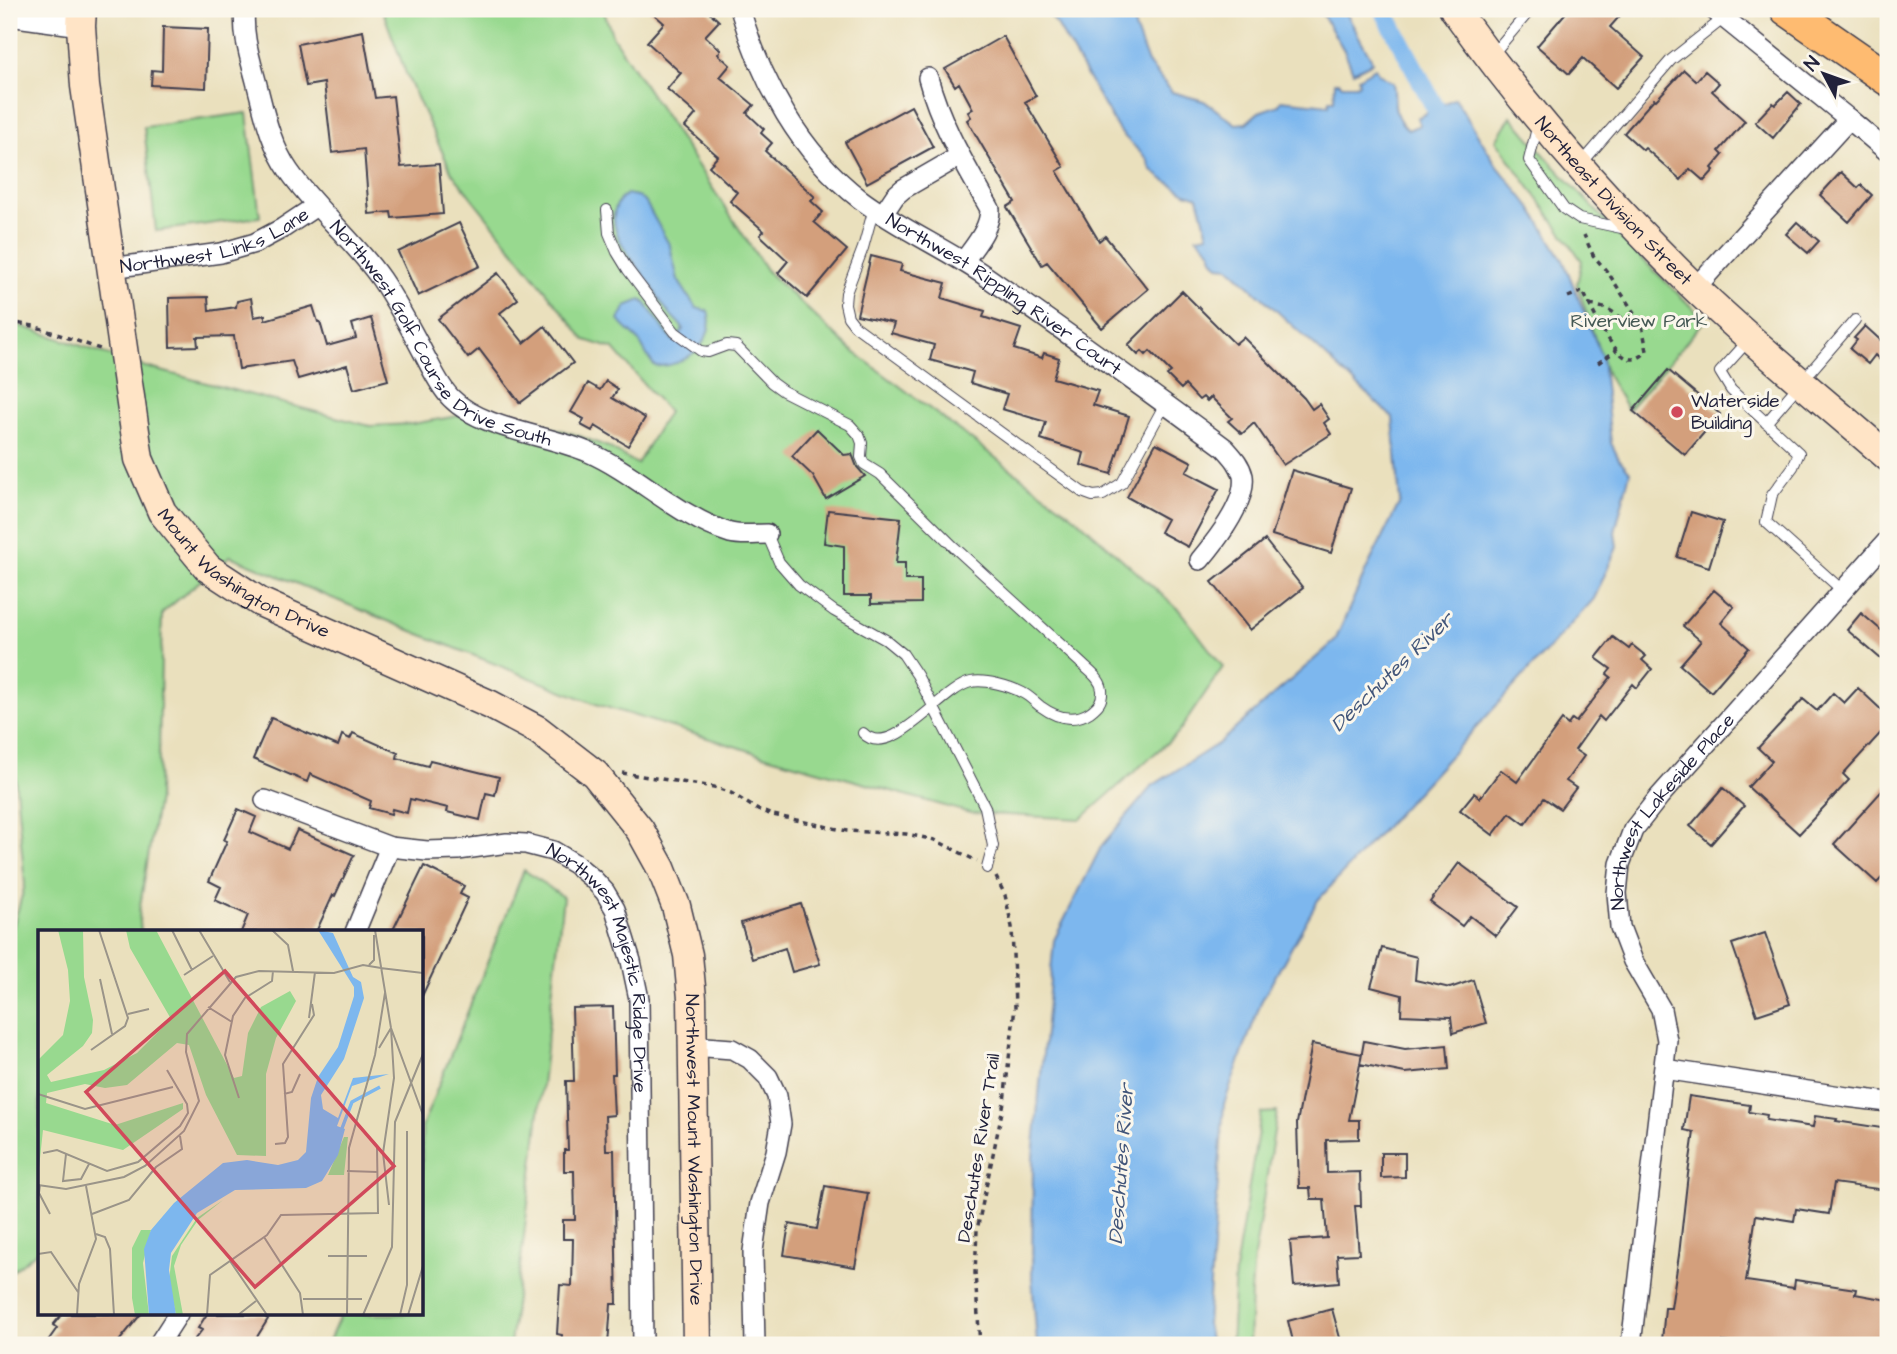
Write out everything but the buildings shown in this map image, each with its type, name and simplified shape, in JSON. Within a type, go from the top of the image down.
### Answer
[{"type":"highway","points":[[1787,9],[1888,79]]},
{"type":"main road","name":"Northeast Division Street","points":[[1454,9],[1539,120],[1638,231],[1750,338],[1888,457]]},
{"type":"main road","name":"Mount Washington Drive","points":[[81,17],[85,86],[139,459],[162,512],[208,568],[260,602],[491,705],[538,730],[595,774],[640,830],[661,868],[677,906],[688,955]]},
{"type":"main road","name":"Northwest Mount Washington Drive","points":[[688,955],[692,998],[697,1345]]},
{"type":"street","name":"Northwest Golf Course Drive South","points":[[245,9],[246,45],[272,139],[287,169],[381,279],[439,383],[451,398],[464,409],[495,424],[558,441],[589,453],[616,467],[700,521],[733,533],[767,534]]},
{"type":"street","name":"Northwest Rippling River Court","points":[[740,9],[772,91],[793,126],[838,181],[878,211],[964,261],[1225,448],[1238,462],[1243,478],[1242,496],[1216,541],[1200,560]]},
{"type":"street","points":[[1718,13],[1888,152]]},
{"type":"street","points":[[9,16],[81,17]]},
{"type":"street","points":[[928,78],[948,133],[990,209],[986,228],[964,261]]},
{"type":"street","points":[[1695,288],[1849,119]]},
{"type":"street","points":[[878,211],[903,188],[960,156]]},
{"type":"street","name":"Northwest Links Lane","points":[[111,268],[221,253],[255,243],[316,206]]},
{"type":"street","name":"Northwest Lakeside Place","points":[[1631,1345],[1667,1040],[1661,1009],[1633,961],[1620,927],[1617,893],[1620,864],[1633,830],[1659,797],[1888,541]]},
{"type":"street","name":"Northwest Majestic Ridge Drive","points":[[265,800],[390,847],[427,851],[458,850],[506,843],[553,850],[575,864],[605,892],[615,909],[639,999],[643,1345]]},
{"type":"street","points":[[356,930],[390,847]]},
{"type":"street","points":[[693,1046],[732,1049],[750,1059],[768,1076],[777,1096],[781,1124],[776,1152],[760,1203],[753,1251],[755,1345]]},
{"type":"street","points":[[1664,1069],[1888,1102]]},
{"type":"street","points":[[158,1345],[177,1316]]},
{"type":"lane","points":[[1489,58],[1531,9]]},
{"type":"lane","points":[[1579,166],[1671,60],[1718,13]]},
{"type":"lane","points":[[1539,120],[1529,160],[1564,209],[1578,219],[1638,231]]},
{"type":"lane","points":[[607,210],[609,233],[617,252],[675,332],[701,351],[708,352],[727,345],[736,346],[783,391],[850,425],[862,443],[861,457],[864,464],[889,482],[954,547],[1083,664],[1099,681],[1102,690],[1101,701],[1095,708],[1085,715],[1069,719],[1043,709],[1024,693],[987,682],[972,681],[954,689],[914,723],[890,738],[869,739],[863,733]]},
{"type":"lane","points":[[878,211],[846,293],[848,317],[855,326],[1082,492],[1093,496],[1103,495],[1122,483],[1165,404]]},
{"type":"lane","points":[[1766,423],[1855,320]]},
{"type":"lane","points":[[1750,338],[1720,372],[1731,390],[1799,453],[1793,467],[1772,495],[1766,522],[1843,591]]},
{"type":"lane","points":[[767,534],[779,562],[799,585],[834,611],[886,640],[903,654],[917,675],[985,807],[993,846],[988,868]]},
{"type":"path","points":[[1567,297],[1583,291],[1597,321],[1622,356],[1632,359],[1647,351],[1642,324],[1593,255],[1578,219]]},
{"type":"path","points":[[1590,305],[1609,310],[1628,321],[1639,320]]},
{"type":"path","points":[[9,322],[34,326],[124,358]]},
{"type":"path","points":[[1598,363],[1617,350]]},
{"type":"path","points":[[595,774],[626,772],[714,787],[773,815],[847,831],[906,834],[935,840],[988,868]]},
{"type":"path","name":"Deschutes River Trail","points":[[980,1345],[975,1273],[977,1230],[1004,1102],[1015,1007],[1012,927],[1005,895],[988,868]]},
{"type":"green space","points":[[382,9],[603,9],[613,37],[767,271],[850,349],[1076,518],[1180,611],[1223,667],[1178,733],[1081,819],[970,813],[770,757],[596,704],[230,556],[162,613],[158,798],[139,912],[141,930],[38,930],[38,1251],[9,1274],[9,941],[25,885],[12,743],[9,322],[142,366],[370,426],[412,424],[492,410],[574,434],[608,447],[637,464],[668,412],[614,349],[585,340],[452,173],[407,76]]},
{"type":"green space","points":[[247,113],[260,217],[156,231],[144,127]]},
{"type":"green space","name":"Riverview Park","points":[[1511,116],[1627,244],[1705,320],[1628,410],[1607,375],[1577,284],[1582,261],[1496,140]]},
{"type":"green space","points":[[524,870],[563,897],[510,1345],[327,1345],[340,1316],[424,1316],[424,1122]]},
{"type":"green space","points":[[1277,1112],[1254,1257],[1249,1345],[1231,1345],[1235,1271],[1261,1113]]},
{"type":"water","name":"Deschutes River","points":[[1045,9],[1134,9],[1135,28],[1148,63],[1172,92],[1204,101],[1236,124],[1246,123],[1259,112],[1279,105],[1281,100],[1329,105],[1329,100],[1334,100],[1335,82],[1356,85],[1359,83],[1358,78],[1375,68],[1393,83],[1396,113],[1408,130],[1420,125],[1417,118],[1455,98],[1496,164],[1531,208],[1563,260],[1602,357],[1611,443],[1630,472],[1615,532],[1617,547],[1594,599],[1318,900],[1261,1002],[1224,1104],[1207,1324],[1211,1345],[1037,1345],[1032,1278],[1033,1156],[1054,940],[1102,845],[1152,786],[1219,743],[1335,641],[1400,502],[1393,418],[1229,267],[1219,266],[1213,259],[1211,251],[1197,237],[1208,235],[1198,197],[1160,177],[1151,169],[1147,159],[1119,131],[1056,23]]},
{"type":"water","points":[[1319,9],[1344,9],[1373,62],[1353,72],[1345,52]]},
{"type":"water","points":[[626,194],[637,196],[646,203],[670,246],[678,280],[696,308],[708,311],[710,322],[703,342],[687,358],[666,366],[655,366],[636,337],[619,320],[626,306],[641,300],[672,340],[676,340],[683,329],[620,241],[614,216],[617,204]]},
{"type":"waterway","points":[[1383,9],[1447,130]]},
{"type":"place","name":"Waterside Building","points":[[1677,412]]}]
